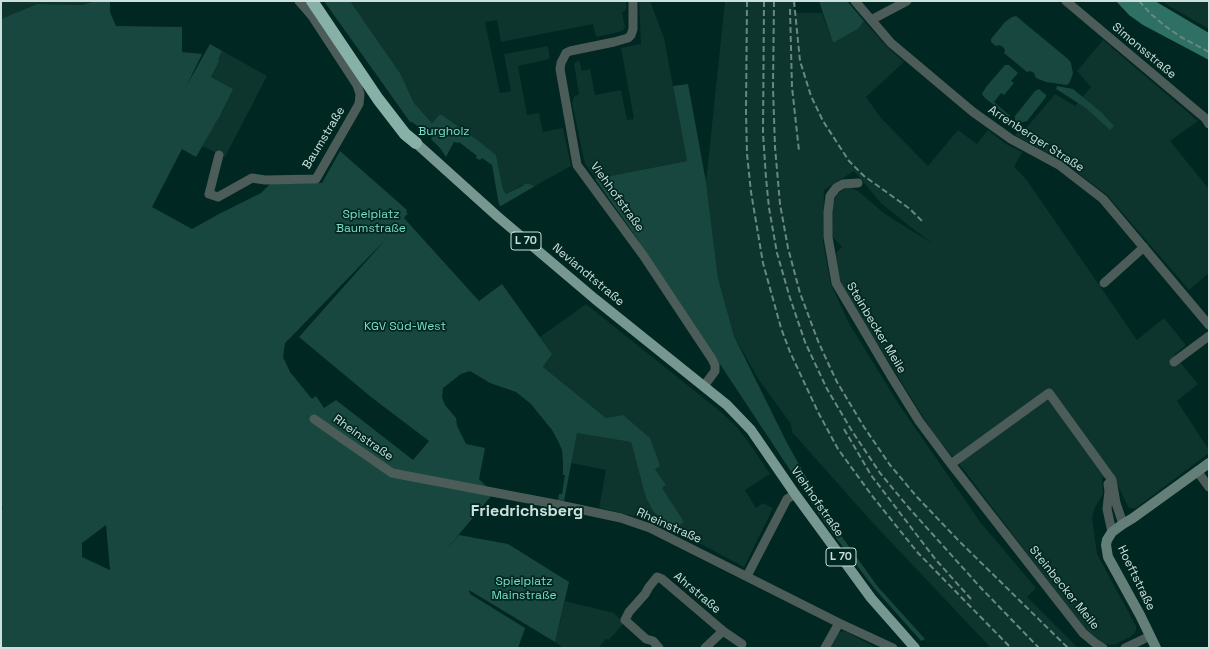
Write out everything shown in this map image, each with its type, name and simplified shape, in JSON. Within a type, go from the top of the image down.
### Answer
[{"type":"highway","name":"L 70","points":[[312,1],[381,103],[405,134],[416,143]]},
{"type":"highway","name":"L 70","points":[[321,1],[416,143]]},
{"type":"main road","name":"Neviandtstraße","points":[[416,143],[497,216],[595,299],[727,405],[746,424]]},
{"type":"main road","name":"Viehhofstraße","points":[[746,424],[795,494],[872,598],[915,648]]},
{"type":"main road","name":"Hoeftstraße","points":[[1156,648],[1107,553],[1107,540],[1112,532],[1209,463]]},
{"type":"street","name":"Baumstraße","points":[[219,155],[209,194],[218,197],[252,178],[265,180],[316,179],[359,104],[360,94],[357,85],[312,16],[299,1]]},
{"type":"street","name":"Viehhofstraße","points":[[633,1],[633,29],[628,38],[570,51],[566,53],[563,58],[560,69],[577,165],[643,255],[712,359],[715,365],[715,371],[704,386]]},
{"type":"street","name":"Arrenberger Straße","points":[[855,1],[891,43],[973,112],[1016,142],[1059,165],[1103,199],[1209,325]]},
{"type":"street","points":[[871,20],[907,1]]},
{"type":"street","name":"Simonsstraße","points":[[1066,1],[1208,119]]},
{"type":"street","name":"Steinbecker Meile","points":[[858,183],[843,184],[836,188],[830,196],[828,212],[828,237],[836,283],[919,421],[1083,633],[1094,643],[1103,648]]},
{"type":"street","points":[[1104,282],[1144,247]]},
{"type":"street","points":[[1174,362],[1209,336]]},
{"type":"street","points":[[951,464],[1049,393],[1112,480],[1116,503],[1124,524]]},
{"type":"street","name":"Rheinstraße","points":[[314,419],[392,473],[555,504],[628,520],[658,532],[839,623],[893,648]]},
{"type":"street","points":[[1198,471],[1209,487]]},
{"type":"street","points":[[1106,473],[1109,491],[1107,509],[1112,532]]},
{"type":"street","points":[[747,576],[787,499],[795,494]]},
{"type":"street","name":"Ahrstraße","points":[[659,648],[653,641],[646,639],[625,620],[629,612],[645,594],[657,577],[662,579],[742,644]]},
{"type":"street","points":[[825,648],[839,623]]},
{"type":"street","name":"Ahrstraße","points":[[705,648],[724,630]]},
{"type":"street","points":[[1125,648],[1150,636]]},
{"type":"shaded area","points":[[1,1],[95,1],[83,5],[37,4],[1,19]]},
{"type":"shaded area","points":[[350,1],[626,1],[626,9],[622,12],[625,27],[623,31],[596,37],[593,24],[501,42],[497,20],[485,22],[500,93],[511,91],[504,54],[548,46],[550,59],[518,66],[527,115],[539,113],[543,132],[563,128],[571,166],[535,186],[522,185],[506,194],[503,189],[496,155],[480,142],[439,115],[432,123],[414,103],[400,73]]},
{"type":"shaded area","points":[[639,1],[650,1],[664,38],[687,161],[596,179],[585,164],[572,103],[574,97],[579,94],[574,64],[579,60],[582,71],[590,69],[595,95],[621,90],[627,120],[634,119],[621,48],[641,44]]},
{"type":"shaded area","points":[[725,1],[794,1],[794,13],[822,13],[833,43],[858,29],[864,21],[888,48],[904,62],[866,97],[881,118],[928,166],[958,130],[977,144],[988,130],[1006,144],[1022,152],[1014,167],[1026,179],[1137,340],[1164,318],[1186,345],[1174,355],[1198,384],[1177,401],[1209,450],[1209,453],[1136,508],[1129,508],[1113,476],[1102,478],[1103,494],[1094,509],[1092,518],[1097,554],[1136,626],[1135,633],[1130,637],[1116,644],[1109,645],[1101,642],[1084,628],[963,469],[933,433],[840,283],[835,259],[836,253],[842,247],[832,236],[833,204],[837,194],[845,189],[851,188],[858,191],[885,214],[933,244],[881,203],[854,171],[824,190],[823,242],[831,285],[850,325],[900,406],[981,523],[1036,588],[1027,597],[1078,648],[991,648],[872,522],[792,432],[791,424],[759,380],[734,336],[718,278],[706,182]]},
{"type":"shaded area","points":[[1116,1],[1155,1],[1209,33],[1209,60],[1143,25],[1129,15]]},
{"type":"shaded area","points":[[1162,1],[1209,1],[1209,29],[1169,6]]},
{"type":"shaded area","points":[[1103,40],[1198,121],[1170,141],[1209,189],[1209,273],[1189,290],[1107,195],[1061,160],[1015,135],[1028,126],[1055,94],[1075,106],[1091,87],[1077,71]]},
{"type":"shaded area","points":[[210,44],[267,76],[225,157],[202,146],[218,119],[180,98]]},
{"type":"shaded area","points":[[586,304],[721,412],[735,425],[747,440],[770,474],[745,490],[756,508],[763,503],[773,508],[744,567],[643,516],[643,518],[599,508],[606,470],[571,463],[577,432],[631,442],[647,500],[658,517],[666,525],[662,488],[666,485],[655,469],[660,465],[607,419],[543,367],[552,354],[540,337]]},
{"type":"shaded area","points":[[565,601],[614,613],[624,623],[609,640],[606,639],[598,648],[564,648],[555,642]]},
{"type":"shaded area","points":[[843,631],[876,648],[829,648],[837,634]]},
{"type":"green space","points":[[95,1],[110,1],[110,12],[116,26],[182,27],[182,52],[202,54],[186,87],[210,44],[222,51],[211,77],[233,89],[196,157],[182,149],[152,207],[192,229],[261,193],[270,184],[322,183],[340,151],[407,210],[406,213],[408,213],[404,218],[479,301],[502,284],[552,354],[543,367],[606,418],[623,415],[650,438],[660,466],[655,469],[666,485],[662,488],[684,522],[672,530],[654,512],[647,500],[631,442],[577,433],[564,501],[558,500],[559,494],[562,494],[565,475],[563,475],[562,450],[552,430],[531,404],[516,392],[490,383],[470,371],[461,374],[443,388],[442,397],[445,405],[456,418],[457,426],[466,444],[485,448],[479,479],[492,495],[445,551],[459,535],[508,544],[569,582],[555,642],[469,590],[470,594],[525,628],[518,648],[1,648],[1,513],[3,508],[1,506],[1,19],[37,4],[83,5]],"holes":[[[387,238],[299,337],[371,397],[429,441],[413,460],[336,400],[324,408],[316,396],[312,399],[290,372],[283,357],[285,343]],[[106,525],[110,570],[82,557],[82,543]]]},
{"type":"green space","name":"Burgholz","points":[[324,1],[350,1],[400,73],[414,103],[432,123],[439,115],[442,115],[496,155],[503,189],[506,194],[526,184],[535,186],[501,206],[499,205],[492,165],[482,158],[480,160],[476,158],[477,156],[459,142],[454,142],[446,157],[431,139],[432,137],[410,122]]},
{"type":"green space","points":[[819,1],[847,1],[864,21],[858,29],[833,43]]},
{"type":"green space","points":[[1016,16],[1071,63],[1073,73],[1070,82],[1067,85],[1046,82],[1036,78],[1034,73],[1030,71],[1027,72],[1004,53],[1005,50],[1003,47],[999,45],[996,46],[991,42],[991,39],[1005,22]]},
{"type":"green space","points":[[1005,65],[1009,65],[1018,73],[1011,81],[1014,83],[1004,95],[1001,93],[994,102],[1010,116],[1009,117],[982,94],[986,87]]},
{"type":"green space","points":[[688,84],[706,182],[718,278],[734,336],[787,443],[832,523],[878,587],[925,639],[921,641],[874,588],[827,526],[632,231],[595,179],[687,161],[673,86]]},
{"type":"green space","points":[[1057,86],[1073,89],[1101,112],[1114,126],[1110,130],[1086,108],[1056,89]]},
{"type":"green space","points":[[1039,89],[1046,95],[1046,97],[1027,121],[1019,123],[1015,120],[1015,116],[1035,91]]},
{"type":"railway","points":[[747,1],[746,112],[747,154],[751,192],[763,263],[781,328],[790,352],[818,412],[838,449],[873,497],[918,553],[1011,648]]},
{"type":"railway","points":[[764,1],[763,133],[769,208],[777,253],[805,342],[827,389],[852,431],[880,473],[909,508],[981,588],[1039,648]]},
{"type":"railway","points":[[774,1],[773,88],[775,147],[780,204],[788,248],[800,293],[818,341],[837,382],[864,427],[890,465],[917,497],[960,542],[1068,648]]},
{"type":"railway","points":[[794,1],[800,61],[811,96],[823,121],[849,161],[864,176],[910,209],[922,221]]},
{"type":"railway","points":[[1139,1],[1165,26],[1181,37],[1209,52]]},
{"type":"railway","points":[[790,9],[792,87],[799,151]]},
{"type":"railway","points":[[844,429],[871,475],[936,560],[971,599]]},
{"type":"district","name":"Friedrichsberg","points":[[527,512]]},
{"type":"park label","name":"Spielplatz Baumstraße","points":[[371,222]]},
{"type":"park label","name":"KGV Süd-West","points":[[405,327]]},
{"type":"park label","name":"Spielplatz Mainstraße","points":[[524,589]]}]
